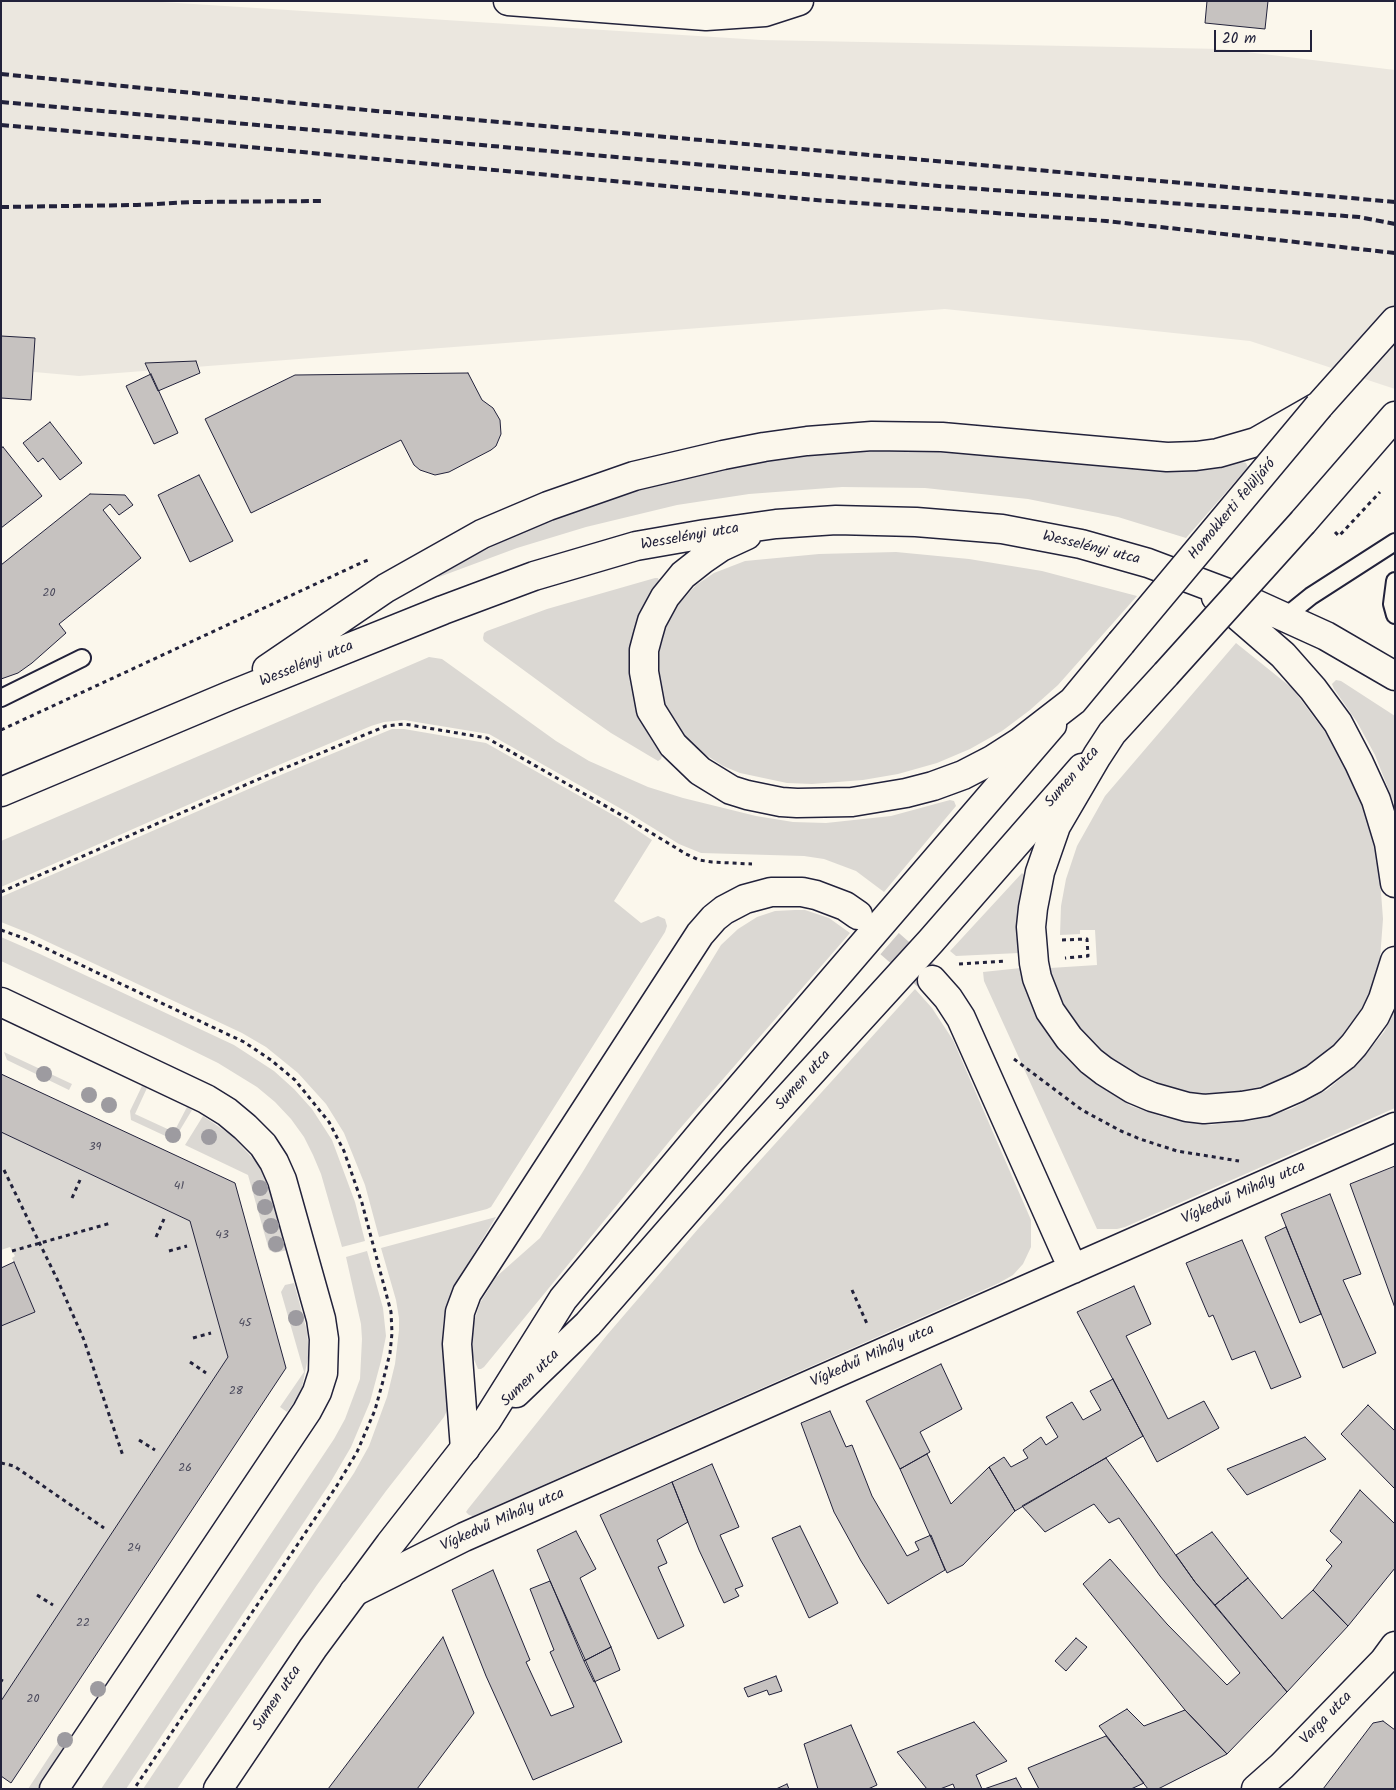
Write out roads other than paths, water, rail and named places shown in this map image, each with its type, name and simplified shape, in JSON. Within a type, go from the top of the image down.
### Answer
[{"type":"street","points":[[508,1],[706,16],[764,12],[799,1]]},
{"type":"street","name":"Homokkerti felüljáró","points":[[1073,700],[1319,406],[1395,321]]},
{"type":"street","points":[[229,696],[338,619],[386,588],[482,534],[534,511],[634,476],[723,455],[807,441],[904,436],[981,439],[1159,456],[1196,456],[1218,453],[1256,442],[1319,406]]},
{"type":"street","points":[[1395,416],[1303,522],[1112,733],[1082,779],[1056,826],[1038,880],[1031,927],[1034,963],[1042,995],[1060,1026],[1091,1061],[1133,1090],[1187,1107],[1204,1110],[1265,1102],[1314,1079],[1344,1056],[1364,1032],[1374,1016],[1390,981],[1395,961]]},
{"type":"street","name":"Wesselényi utca","points":[[1,792],[229,696],[461,603],[534,576],[636,546],[776,524],[836,520],[916,522],[1002,529],[1098,548],[1148,563],[1249,601],[1326,636],[1395,676]]},
{"type":"street","points":[[776,524],[721,548],[702,560],[684,576],[665,597],[658,608],[646,643],[644,672],[651,710],[673,746],[700,771],[715,781],[731,790],[781,802],[852,802],[906,793],[963,775],[992,760],[1026,737],[1073,700]]},
{"type":"street","points":[[1176,573],[1225,604],[1264,638],[1293,666],[1326,705],[1349,743],[1376,800],[1389,842],[1395,882]]},
{"type":"street","name":"Sumen utca","points":[[218,1789],[313,1648],[354,1592],[488,1420],[563,1299],[710,1124],[1073,700]]},
{"type":"street","name":"Sumen utca","points":[[488,1420],[588,1324],[734,1158],[931,940],[1112,733]]},
{"type":"street","points":[[465,1449],[457,1344],[460,1312],[467,1294],[696,940],[714,918],[724,910],[745,899],[772,892],[802,892],[816,895],[845,906],[858,915]]},
{"type":"street","points":[[943,972],[952,1002],[961,1018],[1072,1269]]},
{"type":"street","points":[[1,1002],[200,1096],[226,1112],[263,1145],[274,1162],[282,1180],[321,1319],[324,1339],[323,1373],[317,1392],[307,1411],[54,1789]]},
{"type":"street","name":"Vígkedvű Mihály utca","points":[[354,1592],[464,1538],[1395,1127]]},
{"type":"street","name":"Varga utca","points":[[1256,1789],[1391,1659]]},
{"type":"lane","points":[[1285,617],[1311,596],[1395,542]]},
{"type":"lane","points":[[1395,581],[1392,604],[1395,616]]},
{"type":"lane","points":[[1,698],[82,658]]},
{"type":"tunnel","points":[[858,916],[929,978]]},
{"type":"railway","points":[[1,74],[376,111],[1395,202]]},
{"type":"railway","points":[[1,102],[939,186],[1359,217],[1395,224]]},
{"type":"railway","points":[[1,125],[816,200],[1106,221],[1395,253]]},
{"type":"railway","points":[[1,207],[321,201]]}]
